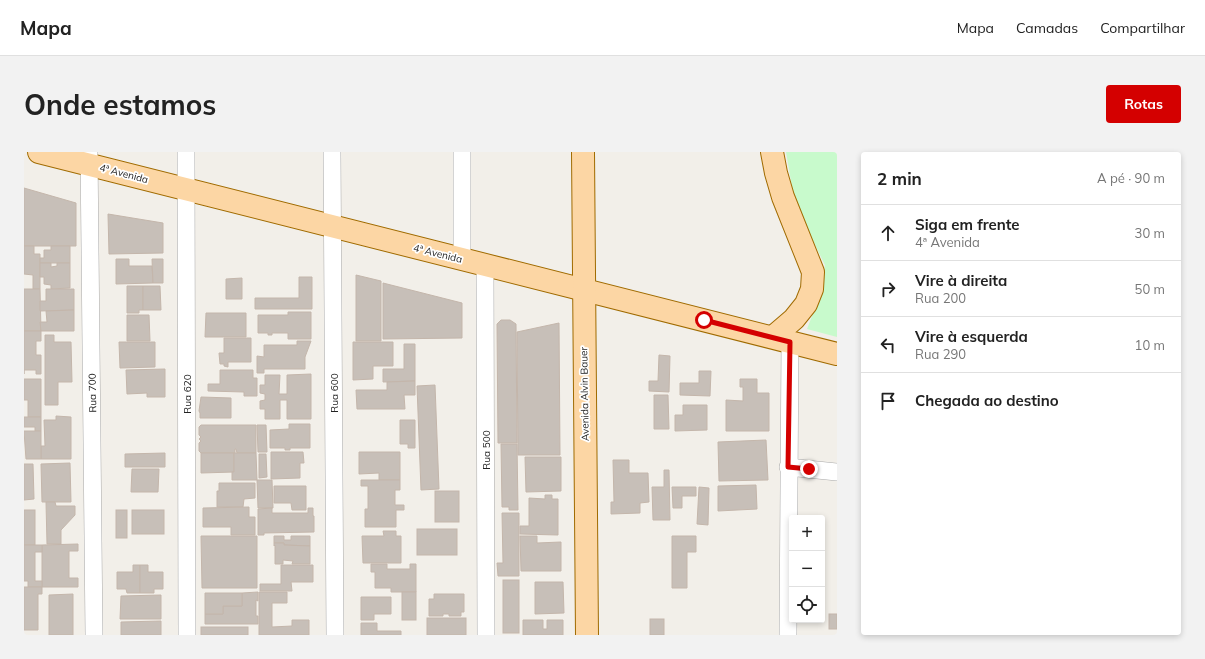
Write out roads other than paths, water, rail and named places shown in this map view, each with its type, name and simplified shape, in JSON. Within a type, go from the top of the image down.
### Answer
[{"type":"main road","name":"4ª Avenida","points":[[38,152],[89,158],[186,190],[837,354]]},
{"type":"main road","name":"Avenida Alvin Bauer","points":[[583,152],[587,635]]},
{"type":"main road","points":[[772,152],[783,197],[813,272],[812,288],[806,304],[794,319],[781,340]]},
{"type":"street","name":"Rua 620","points":[[186,152],[187,635]]},
{"type":"street","name":"Rua 600","points":[[332,152],[335,635]]},
{"type":"street","points":[[462,152],[462,259]]},
{"type":"street","name":"Rua 700","points":[[89,158],[94,635]]},
{"type":"street","name":"Rua 500","points":[[485,265],[486,635]]},
{"type":"street","points":[[781,340],[788,467],[788,635]]},
{"type":"street","points":[[788,467],[837,472]]}]
